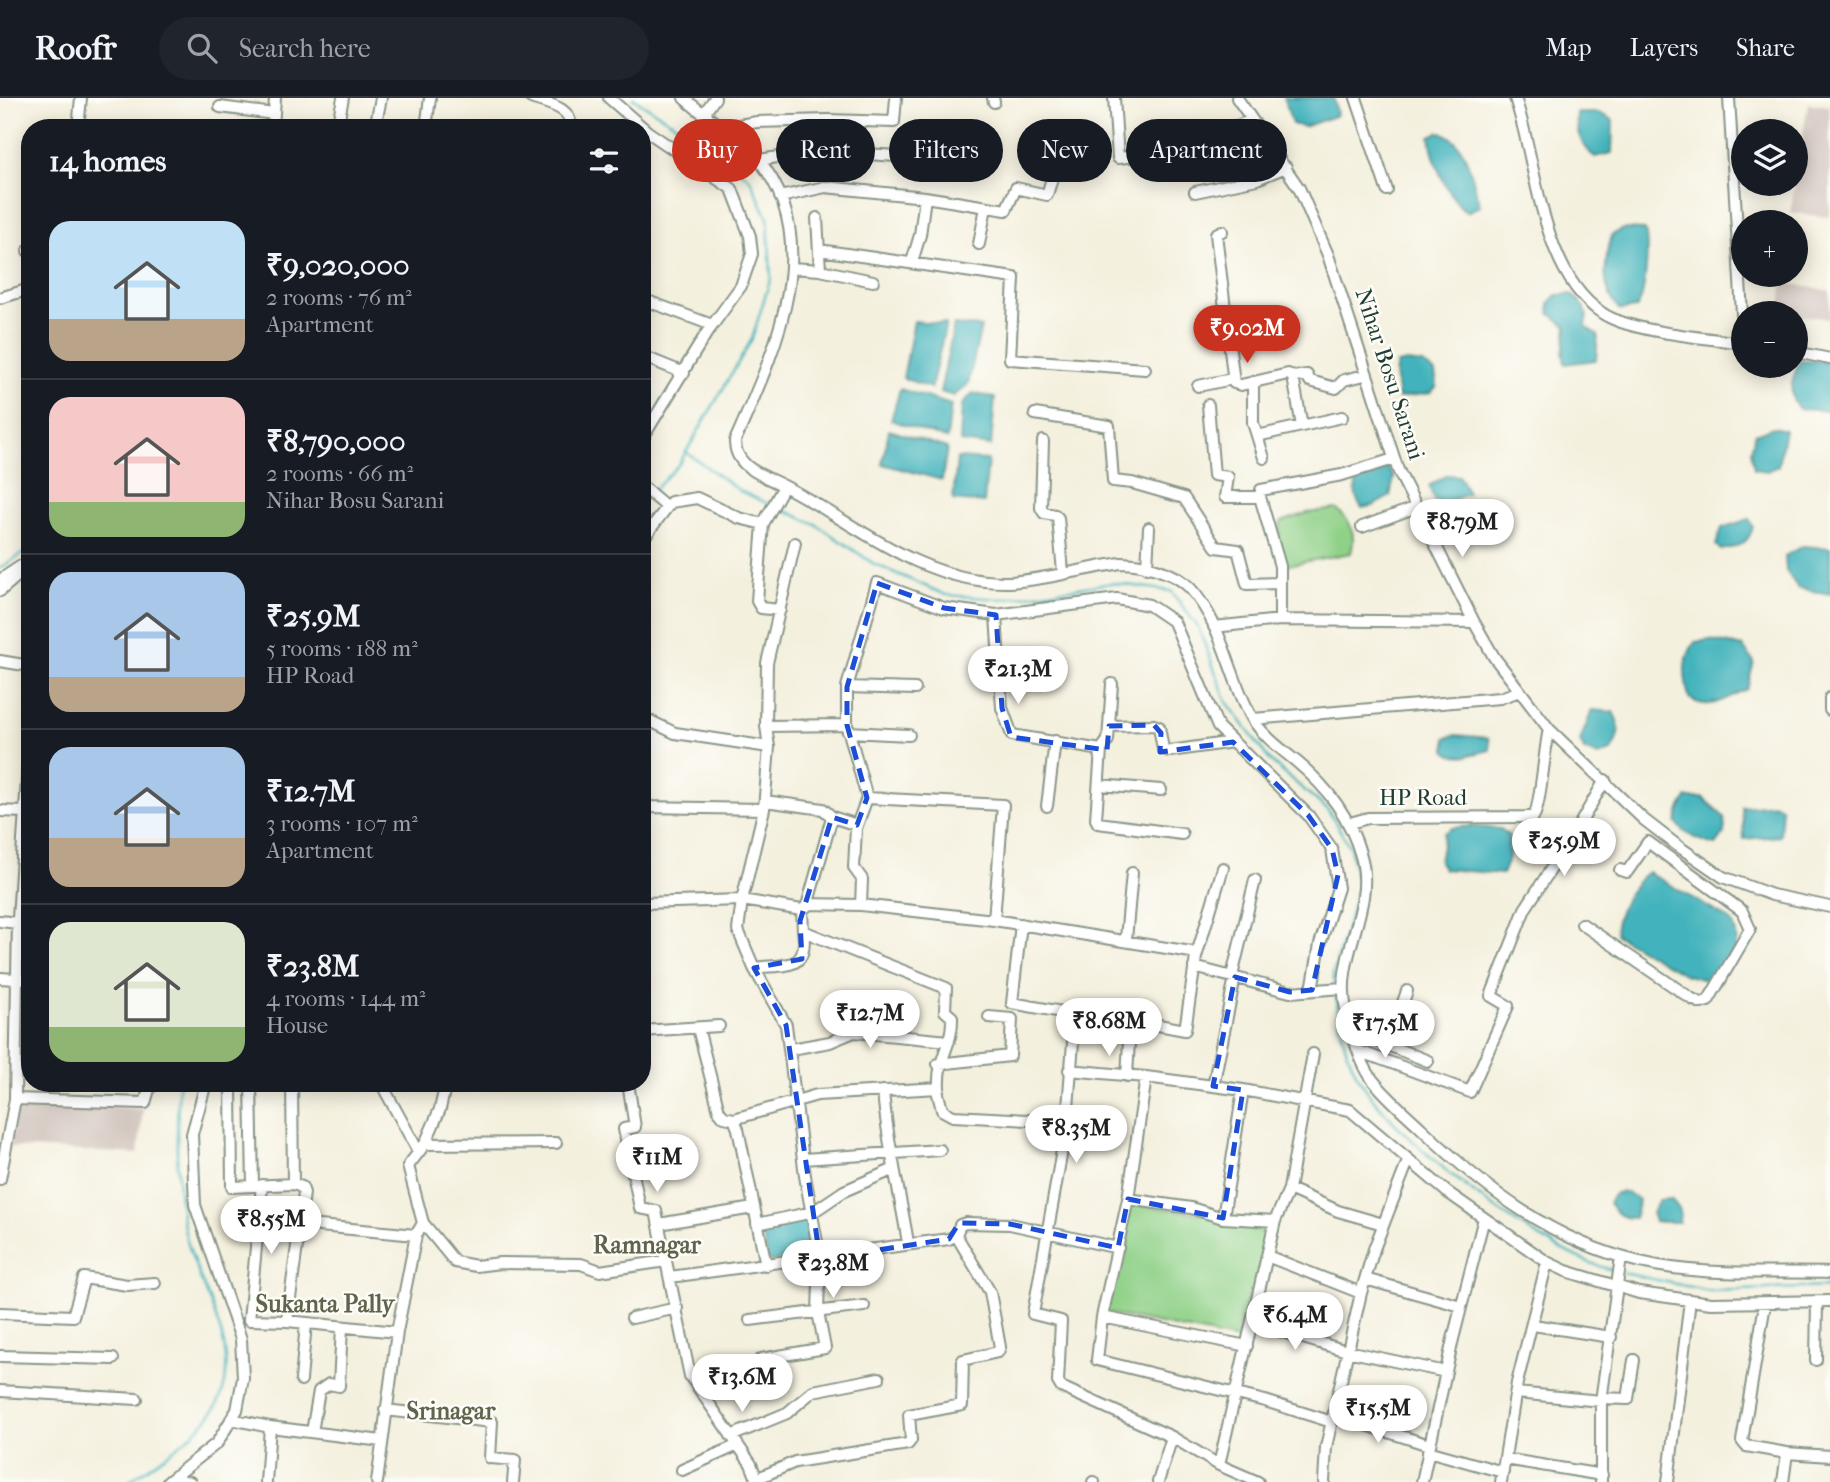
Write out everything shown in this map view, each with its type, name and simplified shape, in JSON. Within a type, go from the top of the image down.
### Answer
[{"type":"street","points":[[79,119],[81,98]]},
{"type":"street","points":[[273,119],[275,98]]},
{"type":"street","points":[[339,119],[343,98]]},
{"type":"street","points":[[377,119],[381,98]]},
{"type":"street","points":[[426,119],[430,98]]},
{"type":"street","points":[[531,98],[566,111],[570,119]]},
{"type":"street","points":[[609,98],[633,119]]},
{"type":"street","points":[[684,98],[708,119]]},
{"type":"street","points":[[703,115],[715,98]]},
{"type":"street","points":[[875,122],[891,123],[897,118],[897,98]]},
{"type":"street","points":[[1114,98],[1118,158],[1126,157]]},
{"type":"street","points":[[1356,98],[1387,190]]},
{"type":"street","points":[[1515,98],[1548,234],[1572,279],[1587,300],[1602,314],[1628,324],[1731,341]]},
{"type":"street","points":[[1729,98],[1741,301]]},
{"type":"street","name":"Nihar Bosu Sarani","points":[[1241,99],[1251,119]]},
{"type":"street","points":[[220,107],[274,114]]},
{"type":"street","points":[[651,134],[732,189],[748,225],[752,254],[741,286],[712,325],[684,373],[651,420]]},
{"type":"street","points":[[762,165],[780,197],[791,230],[792,268],[780,328],[735,441],[736,456],[743,464],[829,509],[890,550],[973,579],[1005,582],[1121,562],[1181,580],[1190,587],[1214,627],[1253,719],[1273,743],[1328,791],[1350,823],[1362,859],[1365,886],[1340,989],[1359,1051],[1372,1079],[1396,1105],[1489,1188],[1549,1228],[1620,1262],[1697,1272],[1830,1273]]},
{"type":"street","name":"Nihar Bosu Sarani","points":[[1287,169],[1299,188],[1328,256],[1394,458],[1474,622],[1520,691],[1549,729],[1643,819],[1723,877],[1772,895],[1830,907]]},
{"type":"street","points":[[780,197],[825,187],[925,197],[1006,210],[1016,188],[1047,195],[1051,182]]},
{"type":"street","points":[[1195,192],[1243,182]]},
{"type":"street","points":[[912,262],[920,235],[925,197]]},
{"type":"street","points":[[979,244],[986,207]]},
{"type":"street","points":[[817,218],[820,270]]},
{"type":"street","points":[[1222,231],[1216,234],[1233,379],[1237,385],[1286,374],[1293,377],[1307,375],[1311,382],[1336,388],[1344,380],[1365,375]]},
{"type":"street","points":[[819,250],[1014,278],[1010,359],[1145,369]]},
{"type":"street","points":[[792,268],[820,270],[873,281]]},
{"type":"street","points":[[0,298],[21,292]]},
{"type":"street","points":[[651,302],[712,325]]},
{"type":"street","points":[[1808,354],[1830,359]]},
{"type":"street","points":[[651,360],[684,373]]},
{"type":"street","points":[[1293,377],[1302,426]]},
{"type":"street","points":[[1198,386],[1233,379]]},
{"type":"street","points":[[1253,382],[1253,423],[1264,458]]},
{"type":"street","points":[[1208,405],[1214,475],[1228,477],[1225,497],[1259,497]]},
{"type":"street","points":[[1035,414],[1109,426],[1113,481],[1132,483],[1184,498],[1216,547],[1238,550],[1247,584],[1280,583]]},
{"type":"street","points":[[1257,436],[1342,417]]},
{"type":"street","points":[[1043,441],[1041,508],[1044,513],[1055,514],[1058,518],[1063,572]]},
{"type":"street","points":[[1280,620],[1280,566],[1259,497],[1262,489],[1342,475],[1394,458]]},
{"type":"street","points":[[780,610],[761,608],[758,601],[763,524],[784,486]]},
{"type":"street","points":[[651,494],[667,507]]},
{"type":"street","points":[[651,528],[671,502],[697,498],[739,518],[763,524]]},
{"type":"street","points":[[1362,527],[1417,507]]},
{"type":"street","points":[[1147,568],[1149,528]]},
{"type":"street","points":[[761,1359],[825,1348],[818,1312],[819,1283],[813,1212],[803,1159],[791,1049],[786,1025],[754,968],[738,930],[742,900],[765,805],[769,747],[765,677],[795,543]]},
{"type":"street","points":[[0,580],[21,565]]},
{"type":"street","points":[[0,591],[21,573]]},
{"type":"street","points":[[861,905],[862,879],[854,868],[857,825],[867,798],[848,729],[847,687],[877,583],[944,608],[996,615],[1116,599],[1159,610],[1178,627],[1216,723],[1308,815],[1332,849],[1338,888],[1320,944],[1317,990]]},
{"type":"street","points":[[996,615],[1002,708],[1009,732],[1015,737],[1101,750]]},
{"type":"street","points":[[1214,627],[1280,620],[1474,622]]},
{"type":"street","points":[[0,661],[21,664]]},
{"type":"street","points":[[1112,684],[1108,740],[1101,750],[1096,819],[1098,823],[1182,834]]},
{"type":"street","points":[[847,687],[915,689]]},
{"type":"street","points":[[1253,719],[1500,698],[1520,691]]},
{"type":"street","points":[[1830,698],[1830,710]]},
{"type":"street","points":[[651,721],[675,733],[769,747]]},
{"type":"street","points":[[766,726],[848,729],[909,735]]},
{"type":"street","points":[[1109,726],[1159,727],[1163,749],[1170,751],[1233,742]]},
{"type":"street","name":"HP Road","points":[[1350,823],[1368,818],[1533,817],[1539,807],[1542,757],[1549,729]]},
{"type":"street","points":[[1047,806],[1055,741]]},
{"type":"street","points":[[1359,1051],[1470,1092],[1508,1006],[1491,996],[1521,918],[1605,780]]},
{"type":"street","points":[[1099,785],[1160,790]]},
{"type":"street","points":[[867,798],[1003,805],[994,920]]},
{"type":"street","points":[[651,807],[765,805],[823,809],[832,817],[857,825]]},
{"type":"street","points":[[0,811],[21,812]]},
{"type":"street","points":[[754,968],[795,962],[802,958],[806,950],[803,931],[804,907],[832,817]]},
{"type":"street","points":[[1582,923],[1692,999],[1701,1003],[1708,1001],[1750,929],[1742,911],[1648,842],[1627,872],[1620,870]]},
{"type":"street","points":[[1021,924],[1012,1003],[1130,1024],[1185,1030],[1195,962],[1223,868]]},
{"type":"street","points":[[1126,939],[1132,873]]},
{"type":"street","points":[[1213,1086],[1233,976],[1255,880]]},
{"type":"street","points":[[0,1179],[5,1121],[15,1098],[16,979],[21,897]]},
{"type":"street","points":[[651,903],[742,900],[804,907],[861,905],[994,920],[1185,949],[1195,962],[1290,992],[1340,989]]},
{"type":"street","points":[[0,921],[18,923]]},
{"type":"street","points":[[803,931],[870,955],[946,988],[945,1011],[953,1018],[949,1041],[939,1064],[937,1090],[942,1110],[953,1116],[1067,1122]]},
{"type":"street","points":[[0,978],[21,979]]},
{"type":"street","points":[[1388,1045],[1406,991]]},
{"type":"street","points":[[1075,1015],[1067,1122],[1033,1314],[1062,1321],[1059,1385],[1172,1437],[1219,1465],[1258,1482]]},
{"type":"street","points":[[939,1064],[1010,1056],[1012,1019],[989,1017]]},
{"type":"street","points":[[1126,1076],[1130,1024]]},
{"type":"street","points":[[651,1031],[719,1026]]},
{"type":"street","points":[[698,1028],[719,1111],[724,1117],[734,1119],[817,1095],[937,1090]]},
{"type":"street","points":[[1352,1031],[1428,1061]]},
{"type":"street","points":[[791,1049],[830,1042],[854,1032],[949,1041]]},
{"type":"street","points":[[16,1034],[21,1034]]},
{"type":"street","points":[[1219,1465],[1275,1221],[1289,1189],[1313,1055]]},
{"type":"street","points":[[1069,1070],[1243,1090],[1305,1100],[1353,1112],[1408,1161],[1547,1262],[1617,1284],[1690,1300],[1765,1304],[1830,1301]]},
{"type":"street","points":[[1146,1077],[1128,1199],[1102,1317],[1097,1360],[1334,1418],[1429,1448],[1502,1477],[1516,1393],[1547,1262]]},
{"type":"street","points":[[1223,1218],[1243,1090]]},
{"type":"street","points":[[883,1091],[889,1152],[892,1170],[900,1190],[908,1243]]},
{"type":"street","points":[[15,1098],[145,1103],[148,1092]]},
{"type":"street","points":[[170,1481],[217,1443],[237,1410],[243,1378],[241,1339],[195,1205],[192,1134],[204,1092]]},
{"type":"street","points":[[232,1092],[232,1187],[293,1184],[302,1187],[304,1193],[286,1321]]},
{"type":"street","points":[[252,1092],[257,1186],[249,1320],[397,1332]]},
{"type":"street","points":[[292,1092],[293,1184]]},
{"type":"street","points":[[386,1092],[418,1151]]},
{"type":"street","points":[[444,1092],[440,1109],[408,1167],[408,1177],[423,1223],[455,1262],[478,1265],[581,1264],[600,1271],[666,1261]]},
{"type":"street","points":[[629,1092],[635,1127],[624,1129],[640,1208],[643,1211],[655,1210],[690,1376],[757,1480],[795,1462],[908,1444],[911,1440],[909,1415],[962,1405],[963,1360],[998,1352],[1000,1348],[990,1292],[956,1235]]},
{"type":"street","points":[[734,1119],[766,1265]]},
{"type":"street","points":[[418,1151],[556,1143]]},
{"type":"street","points":[[803,1159],[940,1150]]},
{"type":"street","points":[[1324,1482],[1325,1456],[1361,1293],[1383,1224],[1408,1161]]},
{"type":"street","points":[[757,1224],[813,1212],[844,1191],[892,1170]]},
{"type":"street","points":[[1289,1189],[1338,1211],[1383,1224]]},
{"type":"street","points":[[1128,1199],[1191,1208],[1223,1218],[1275,1221]]},
{"type":"street","points":[[659,1224],[753,1208]]},
{"type":"street","points":[[1422,1482],[1461,1306],[1484,1218]]},
{"type":"street","points":[[377,1482],[397,1332],[416,1235],[423,1223]]},
{"type":"street","points":[[670,1277],[948,1239],[956,1235],[960,1225],[965,1223],[1010,1224],[1118,1248]]},
{"type":"street","points":[[319,1226],[416,1235]]},
{"type":"street","points":[[1267,1256],[1361,1293]]},
{"type":"street","points":[[1504,1459],[1602,1479],[1601,1399],[1620,1262]]},
{"type":"street","points":[[0,1313],[74,1316],[83,1278],[127,1285],[155,1283]]},
{"type":"street","points":[[1365,1279],[1461,1306]]},
{"type":"street","points":[[1668,1482],[1690,1300]]},
{"type":"street","points":[[1816,1360],[1817,1302]]},
{"type":"street","points":[[1765,1304],[1742,1441],[1746,1446],[1830,1456]]},
{"type":"street","points":[[750,1320],[864,1306]]},
{"type":"street","points":[[632,1318],[677,1308]]},
{"type":"street","points":[[1102,1317],[1247,1346]]},
{"type":"street","points":[[301,1380],[306,1323]]},
{"type":"street","points":[[1252,1323],[1347,1351],[1446,1372]]},
{"type":"street","points":[[1534,1325],[1611,1337]]},
{"type":"street","points":[[312,1432],[319,1391],[329,1384],[339,1386],[342,1327]]},
{"type":"street","points":[[0,1356],[113,1359]]},
{"type":"street","points":[[1516,1393],[1628,1399],[1634,1360]]},
{"type":"street","points":[[682,1471],[787,1413],[813,1391],[879,1378]]},
{"type":"street","points":[[0,1391],[137,1399]]},
{"type":"street","points":[[385,1410],[492,1422],[489,1458],[515,1460],[513,1482]]},
{"type":"street","points":[[231,1419],[270,1427],[382,1441]]},
{"type":"street","points":[[266,1482],[270,1427]]},
{"type":"street","points":[[1158,1482],[1172,1437]]},
{"type":"street","points":[[1783,1482],[1787,1452]]},
{"type":"street","points":[[170,1481],[190,1482]]},
{"type":"highlighted area","points":[[877,583],[944,608],[996,615],[1002,708],[1011,737],[1107,750],[1109,726],[1154,725],[1161,733],[1160,752],[1233,742],[1308,815],[1332,849],[1338,875],[1312,990],[1290,992],[1235,977],[1213,1086],[1243,1090],[1223,1218],[1128,1199],[1118,1248],[1010,1224],[959,1223],[949,1239],[820,1259],[786,1025],[754,968],[802,959],[800,921],[832,817],[857,825],[867,798],[847,725],[847,687]]},
{"type":"shaded area","points":[[1808,103],[1830,106],[1830,217],[1808,215],[1808,210],[1790,210],[1793,196],[1808,196],[1808,119],[1805,119]]},
{"type":"shaded area","points":[[1783,287],[1808,287],[1830,291],[1830,319],[1808,316],[1808,301],[1782,301]]},
{"type":"shaded area","points":[[16,1101],[143,1109],[138,1154],[11,1147]]},
{"type":"green space","points":[[1336,509],[1346,518],[1351,528],[1351,553],[1288,565],[1282,556],[1280,545],[1281,522],[1307,513]]},
{"type":"green space","points":[[1131,1204],[1272,1223],[1248,1342],[1106,1313]]},
{"type":"water","points":[[1284,98],[1334,98],[1337,115],[1304,127],[1292,124]]},
{"type":"water","points":[[1577,113],[1599,113],[1613,120],[1612,153],[1595,157],[1586,148],[1578,132]]},
{"type":"water","points":[[1439,132],[1449,136],[1463,151],[1480,206],[1466,212],[1447,187],[1437,167],[1430,136]]},
{"type":"water","points":[[1623,229],[1645,230],[1647,258],[1643,292],[1637,308],[1620,310],[1609,293],[1606,264],[1612,235]]},
{"type":"water","points":[[1572,294],[1585,309],[1586,327],[1598,335],[1596,360],[1565,364],[1563,353],[1567,327],[1550,313],[1549,304],[1557,295]]},
{"type":"water","points":[[914,321],[946,324],[931,388],[903,378]]},
{"type":"water","points":[[954,325],[981,327],[968,384],[954,396],[940,392]]},
{"type":"water","points":[[1808,361],[1822,361],[1830,365],[1830,411],[1799,409],[1793,398],[1794,378],[1808,378]]},
{"type":"water","points":[[1397,364],[1423,364],[1435,372],[1437,386],[1430,393],[1399,398],[1395,374]]},
{"type":"water","points":[[900,389],[951,405],[947,439],[891,420]]},
{"type":"water","points":[[973,393],[995,398],[991,446],[960,442],[962,405]]},
{"type":"water","points":[[1773,427],[1785,430],[1778,466],[1767,471],[1754,469],[1751,450],[1755,434]]},
{"type":"water","points":[[889,430],[947,448],[942,480],[882,464]]},
{"type":"water","points":[[957,458],[988,460],[984,503],[953,500]]},
{"type":"water","points":[[1386,465],[1394,478],[1390,496],[1373,506],[1362,508],[1355,491],[1360,473]]},
{"type":"water","points":[[1447,475],[1459,476],[1468,493],[1442,505],[1434,500],[1429,486]]},
{"type":"water","points":[[1749,519],[1753,527],[1745,541],[1721,550],[1716,545],[1722,528]]},
{"type":"water","points":[[1802,546],[1830,548],[1830,594],[1798,588],[1786,571],[1785,556]]},
{"type":"water","points":[[1710,640],[1743,647],[1754,662],[1747,689],[1718,702],[1704,704],[1689,698],[1685,669],[1687,656],[1695,642]]},
{"type":"water","points":[[1592,710],[1613,712],[1618,727],[1618,736],[1611,751],[1598,756],[1584,750],[1580,741]]},
{"type":"water","points":[[1456,735],[1489,738],[1490,750],[1466,756],[1451,755],[1446,750],[1446,738]]},
{"type":"water","points":[[1687,798],[1703,798],[1724,817],[1725,833],[1716,845],[1694,837],[1676,823]]},
{"type":"water","points":[[1776,804],[1782,808],[1780,836],[1744,839],[1742,807]]},
{"type":"water","points":[[1470,826],[1501,829],[1509,836],[1509,857],[1502,874],[1444,869],[1439,862],[1444,833],[1452,828]]},
{"type":"water","points":[[1648,872],[1730,920],[1735,928],[1736,944],[1718,983],[1686,975],[1616,935],[1617,919],[1625,900]]},
{"type":"water","points":[[1627,1192],[1639,1200],[1634,1218],[1620,1215],[1609,1203],[1615,1193]]},
{"type":"water","points":[[1671,1199],[1680,1210],[1679,1222],[1655,1222],[1652,1213],[1659,1200]]},
{"type":"water","points":[[808,1218],[814,1256],[769,1262],[760,1227]]},
{"type":"waterway","points":[[633,98],[715,149],[750,179],[768,218],[771,277],[752,339],[679,464],[652,492]]},
{"type":"waterway","points":[[686,452],[740,491],[769,504]]},
{"type":"waterway","points":[[775,506],[817,525],[874,564],[946,595],[1000,599],[1112,583],[1171,591],[1198,627],[1227,702],[1271,762],[1328,810],[1350,847],[1358,886],[1333,973],[1335,987]]},
{"type":"waterway","points":[[0,568],[21,555]]},
{"type":"waterway","points":[[1336,993],[1343,1038],[1354,1069],[1379,1106],[1406,1134],[1476,1194],[1514,1221],[1587,1261],[1617,1271]]},
{"type":"waterway","points":[[128,1482],[178,1446],[203,1424],[219,1401],[225,1380],[226,1359],[222,1337],[190,1252],[182,1214],[177,1158],[179,1092]]},
{"type":"waterway","points":[[1623,1273],[1710,1291],[1830,1287]]},
{"type":"district","name":"Ramnagar","points":[[647,1245]]},
{"type":"district","name":"Sukanta Pally","points":[[325,1304]]},
{"type":"district","name":"Srinagar","points":[[451,1411]]}]
